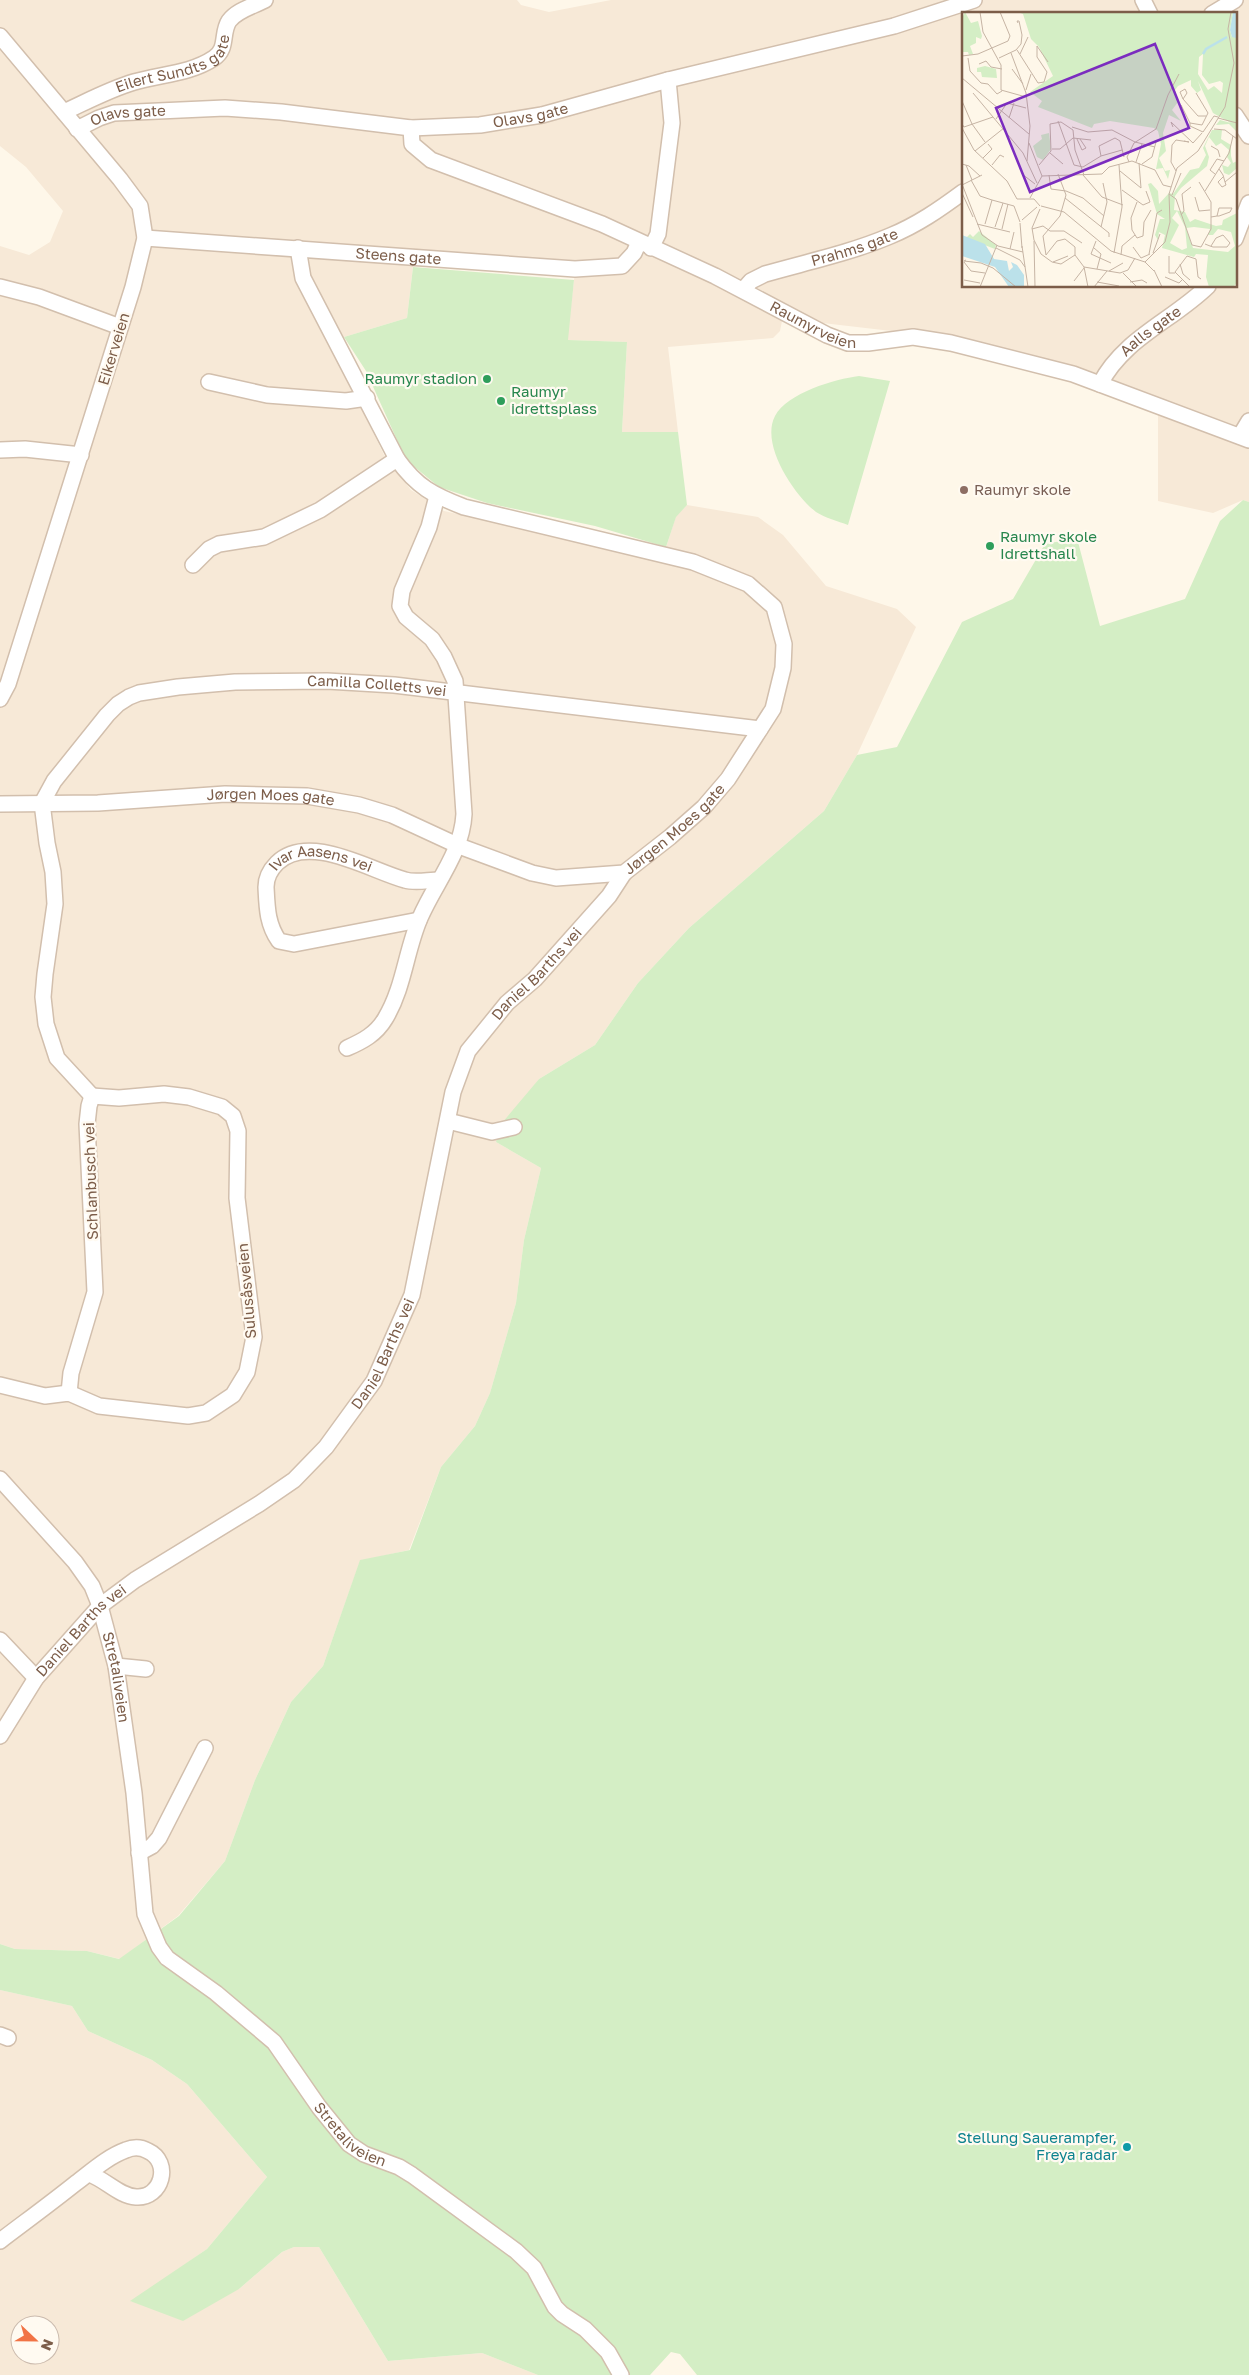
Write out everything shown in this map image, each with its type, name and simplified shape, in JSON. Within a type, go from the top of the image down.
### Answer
[{"type":"street","name":"Eilert Sundts gate","points":[[64,112],[133,82],[188,70],[213,59],[220,53],[225,37],[224,32],[230,19],[237,13],[265,0]]},
{"type":"street","points":[[1143,0],[1149,12]]},
{"type":"street","points":[[1215,12],[1235,0]]},
{"type":"street","name":"Olavs gate","points":[[77,129],[99,118],[114,114],[225,108],[280,112],[411,128],[480,125],[542,115],[668,80],[894,26],[964,2]]},
{"type":"street","name":"Eikerveien","points":[[0,36],[120,179],[140,206],[145,238],[136,278],[81,455],[19,651],[8,684],[0,699]]},
{"type":"street","name":"Steens gate","points":[[145,238],[575,269],[610,269],[622,266],[658,234],[672,123],[668,80]]},
{"type":"street","points":[[1236,116],[1249,136]]},
{"type":"street","name":"Raumyrveien","points":[[411,128],[412,144],[431,160],[602,224],[743,290],[848,343],[868,344],[913,337],[1005,356],[1100,384],[1245,438]]},
{"type":"street","name":"Prahms gate","points":[[743,290],[751,281],[765,274],[862,247],[891,236],[916,224],[962,193]]},
{"type":"street","points":[[1236,237],[1249,204]]},
{"type":"street","name":"Jørgen Moes gate","points":[[0,804],[98,803],[225,794],[307,796],[359,805],[392,815],[459,846],[532,873],[556,878],[624,873],[670,837],[704,806],[728,779],[772,709],[779,689],[783,668],[784,644],[774,607],[748,584],[693,562],[464,507],[436,496],[410,477],[397,459],[303,278],[298,248]]},
{"type":"street","points":[[0,287],[39,297],[120,327]]},
{"type":"street","name":"Aalls gate","points":[[1100,384],[1112,363],[1134,341],[1205,288]]},
{"type":"street","points":[[209,382],[267,395],[346,401],[367,398]]},
{"type":"street","points":[[1245,438],[1249,421]]},
{"type":"street","points":[[0,450],[25,449],[81,455]]},
{"type":"street","points":[[193,564],[209,549],[219,544],[264,537],[320,510],[397,459]]},
{"type":"street","points":[[347,1048],[375,1032],[386,1018],[403,976],[419,920],[459,846],[463,832],[464,814],[455,681],[444,657],[432,640],[406,617],[400,606],[402,592],[429,527],[436,496]]},
{"type":"street","name":"Camilla Colletts vei","points":[[42,803],[54,781],[118,704],[139,692],[235,682],[327,681],[394,685],[760,729]]},
{"type":"street","points":[[42,803],[47,843],[54,872],[55,904],[43,997],[46,1024],[57,1058],[92,1096]]},
{"type":"street","name":"Ivar Aasens vei","points":[[419,920],[294,944],[279,941],[273,932],[268,918],[266,882],[270,870],[282,858],[303,852],[332,854],[406,880],[439,880]]},
{"type":"street","name":"Daniel Barths vei","points":[[0,1736],[36,1678],[100,1606],[135,1580],[259,1504],[294,1480],[326,1447],[374,1381],[412,1295],[453,1092],[468,1051],[507,1003],[535,979],[609,896],[624,873]]},
{"type":"street","name":"Sulusåsveien","points":[[69,1393],[98,1406],[164,1415],[188,1416],[206,1413],[233,1395],[247,1372],[254,1337],[237,1198],[238,1131],[233,1116],[222,1108],[189,1097],[164,1094],[119,1098],[92,1096]]},
{"type":"street","name":"Schlanbusch vei","points":[[69,1393],[71,1373],[95,1292],[88,1124],[89,1106],[92,1096]]},
{"type":"street","points":[[448,1121],[492,1132],[514,1127]]},
{"type":"street","points":[[0,1385],[45,1396],[69,1393]]},
{"type":"street","name":"Stretaliveien","points":[[0,1479],[75,1562],[92,1586],[100,1606],[116,1666],[134,1793],[144,1914],[154,1940],[167,1958],[216,1993],[274,2042],[349,2144],[364,2154],[399,2167],[412,2175],[516,2251],[534,2268],[555,2307],[562,2314],[585,2329],[608,2352],[622,2375]]},
{"type":"street","points":[[0,1640],[36,1678]]},
{"type":"street","points":[[116,1666],[146,1669]]},
{"type":"street","points":[[139,1853],[152,1846],[159,1838],[206,1748]]},
{"type":"street","points":[[0,2241],[89,2174],[120,2152],[137,2148],[152,2153],[159,2160],[162,2170],[161,2180],[155,2192],[147,2196],[136,2197],[128,2196],[89,2174]]},
{"type":"shaded area","points":[[0,0],[517,0],[521,5],[549,12],[611,0],[1249,0],[1249,502],[1243,500],[1213,513],[1158,501],[1158,400],[960,339],[814,322],[782,321],[780,331],[773,338],[668,347],[678,432],[622,432],[627,342],[567,340],[576,263],[415,249],[407,318],[330,343],[385,457],[411,490],[444,511],[662,560],[676,516],[687,505],[758,517],[783,535],[826,586],[897,609],[916,627],[857,755],[824,811],[689,928],[638,983],[595,1045],[539,1079],[496,1142],[541,1168],[524,1240],[516,1303],[490,1393],[475,1426],[441,1467],[409,1550],[360,1561],[323,1666],[291,1702],[255,1780],[225,1861],[178,1916],[120,1959],[87,1951],[15,1949],[0,1944],[0,246],[29,255],[50,242],[63,211],[26,167],[0,146]]},
{"type":"shaded area","points":[[0,1990],[72,2006],[88,2031],[152,2060],[187,2084],[267,2177],[207,2249],[131,2302],[239,2289],[282,2252],[294,2247],[319,2247],[388,2361],[482,2353],[538,2375],[0,2375]]},
{"type":"green space","name":"Raumyr idrettsplass","points":[[413,267],[574,280],[568,340],[627,342],[622,432],[678,432],[687,505],[676,517],[666,547],[595,526],[487,503],[439,487],[406,460],[366,371],[344,337],[407,318]]},
{"type":"green space","points":[[859,376],[890,381],[848,525],[816,512],[798,494],[789,482],[776,454],[772,440],[772,427],[775,416],[790,400],[812,388],[837,380]]},
{"type":"green space","points":[[1243,500],[1249,502],[1249,2375],[697,2375],[680,2354],[671,2352],[650,2375],[538,2375],[482,2353],[388,2361],[319,2247],[294,2247],[282,2252],[239,2289],[183,2321],[130,2301],[207,2249],[267,2177],[187,2084],[152,2060],[88,2031],[72,2006],[0,1990],[0,1944],[15,1949],[87,1951],[119,1959],[179,1916],[225,1861],[255,1780],[291,1702],[323,1666],[360,1560],[410,1550],[441,1467],[475,1426],[490,1393],[516,1303],[524,1240],[541,1168],[496,1142],[502,1123],[539,1079],[595,1045],[638,983],[689,928],[824,811],[857,755],[897,747],[962,622],[1013,599],[1045,544],[1077,538],[1100,626],[1185,599],[1220,521]]},
{"type":"place","name":"Raumyr stadion","points":[[487,379]]},
{"type":"place","name":"Raumyr idrettsplass","points":[[501,401]]},
{"type":"place","name":"Raumyr skole","points":[[964,490]]},
{"type":"place","name":"Raumyr skole Idrettshall","points":[[990,546]]},
{"type":"place","name":"Stellung Sauerampfer, Freya radar","points":[[1127,2147]]}]
